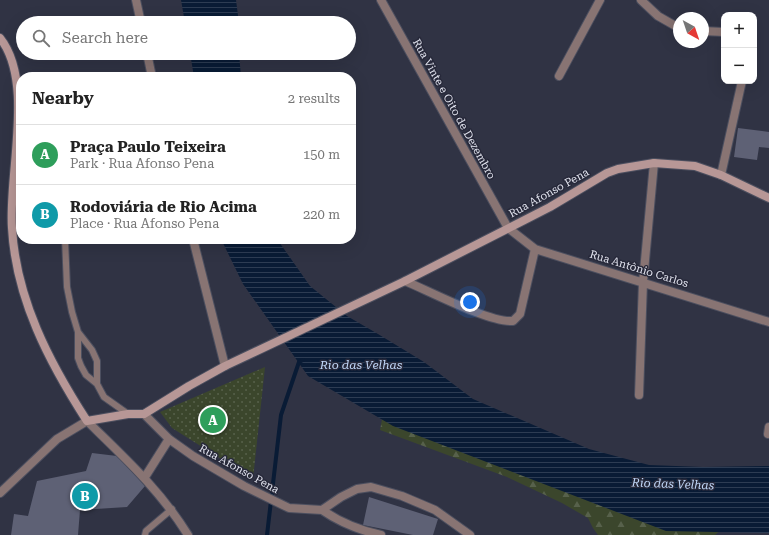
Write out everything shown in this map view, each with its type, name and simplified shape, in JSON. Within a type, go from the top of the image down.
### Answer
[{"type":"main road","points":[[0,38],[9,55],[16,81]]},
{"type":"main road","points":[[16,135],[12,229],[19,271],[28,309],[41,343],[87,421],[128,414],[144,414]]},
{"type":"main road","name":"Rua Afonso Pena","points":[[144,414],[188,386],[225,366],[405,281],[550,207],[607,173],[628,167],[654,163],[695,166],[721,175],[769,198]]},
{"type":"street","points":[[136,0],[139,16]]},
{"type":"street","name":"Rua Vinte e Oito de Dezembro","points":[[381,0],[508,228]]},
{"type":"street","points":[[559,76],[600,0]]},
{"type":"street","points":[[641,0],[658,16],[673,25]]},
{"type":"street","points":[[709,32],[721,32]]},
{"type":"street","points":[[148,60],[151,72]]},
{"type":"street","points":[[721,175],[741,84]]},
{"type":"street","points":[[639,395],[643,282],[654,163]]},
{"type":"street","name":"Rua Antônio Carlos","points":[[508,228],[535,249],[769,322]]},
{"type":"street","points":[[194,244],[225,366]]},
{"type":"street","points":[[405,281],[464,307],[504,322],[513,321],[520,314],[535,249]]},
{"type":"street","name":"Rua Afonso Pena","points":[[144,414],[169,439],[193,456],[244,486],[289,508],[322,510]]},
{"type":"street","points":[[0,493],[57,439],[87,421],[145,477],[172,509],[188,535]]},
{"type":"street","points":[[145,477],[169,439]]},
{"type":"street","points":[[381,535],[358,530],[339,522],[322,510],[352,492],[371,487],[402,496],[435,510],[470,535]]},
{"type":"lane","points":[[65,244],[67,288],[78,332],[78,358],[86,375],[97,384],[104,397],[128,414]]},
{"type":"lane","points":[[78,332],[92,350],[97,361],[97,384]]},
{"type":"lane","points":[[145,535],[146,531],[172,509]]},
{"type":"green space","points":[[265,367],[253,479],[172,428],[160,412]]},
{"type":"green space","points":[[384,409],[729,523],[715,535],[598,535],[588,518],[562,503],[507,477],[380,430]]},
{"type":"water","points":[[181,0],[236,0],[238,16],[184,16]]},
{"type":"water","points":[[191,60],[240,60],[241,72],[193,72]]},
{"type":"water","name":"Rio das Velhas","points":[[223,244],[281,244],[310,286],[347,316],[424,362],[473,399],[589,449],[649,465],[703,467],[769,466],[769,533],[666,531],[393,426],[308,376],[243,284]]},
{"type":"building","points":[[738,128],[769,132],[769,148],[759,147],[757,160],[734,157]]},
{"type":"building","points":[[92,453],[117,456],[145,486],[127,507],[80,510],[78,535],[11,535],[14,514],[28,516],[37,481],[86,471]]},
{"type":"building","points":[[369,497],[438,519],[433,535],[413,535],[363,525]]},
{"type":"waterway","points":[[267,535],[281,415],[299,362],[303,360]]},
{"type":"place","name":"Praça Paulo Teixeira","points":[[213,420]]},
{"type":"place","name":"Rodoviária de Rio Acima","points":[[85,496]]}]
